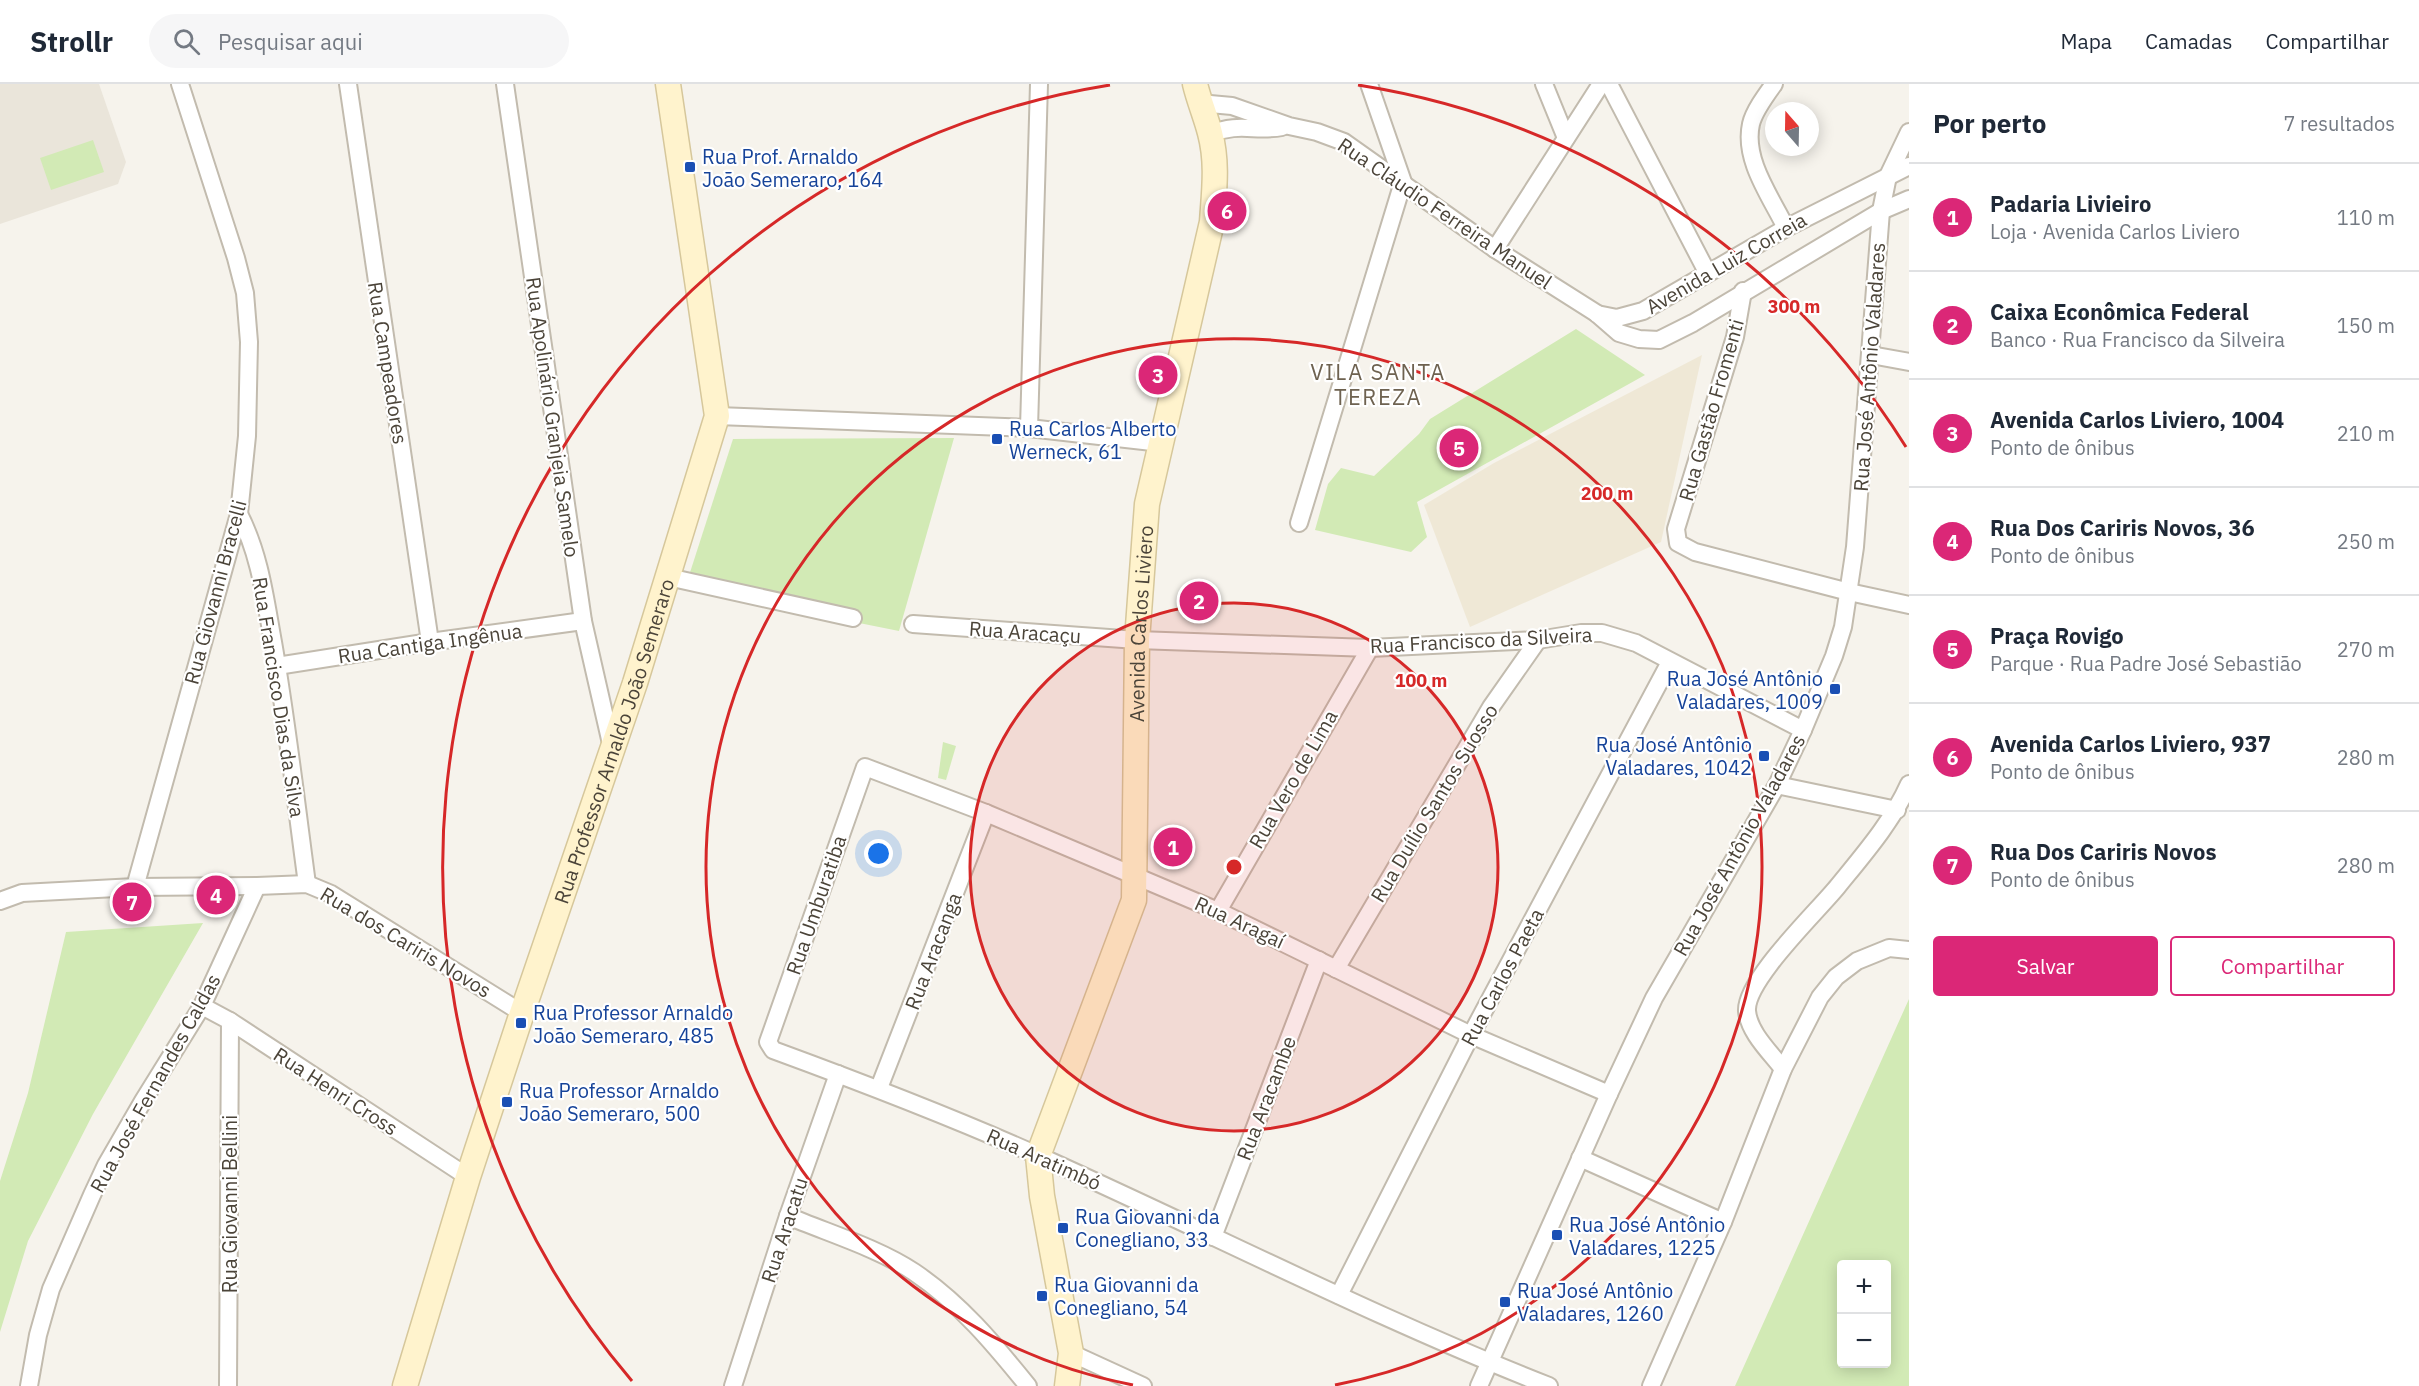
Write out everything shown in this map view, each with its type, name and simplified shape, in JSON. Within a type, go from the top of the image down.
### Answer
[{"type":"main road","name":"Rua Professor Arnaldo João Semeraro","points":[[405,1386],[468,1177],[612,749],[717,416],[668,84]]},
{"type":"main road","name":"Avenida Carlos Liviero","points":[[1038,1156],[1134,900],[1137,640],[1147,504],[1212,222],[1215,165],[1210,134],[1197,93]]},
{"type":"main road","points":[[1038,1156],[1042,1196],[1071,1353],[1066,1386]]},
{"type":"street","name":"Rua Giovanni Bracelli","points":[[135,887],[239,514],[247,436],[249,342],[245,293],[236,258],[180,84]]},
{"type":"street","name":"Rua Campeadores","points":[[348,84],[430,642]]},
{"type":"street","name":"Rua Apolinário Granjeia Samelo","points":[[505,84],[583,621],[612,749]]},
{"type":"street","points":[[1029,428],[1039,84]]},
{"type":"street","points":[[1299,523],[1403,182],[1369,84]]},
{"type":"street","points":[[1544,84],[1566,138]]},
{"type":"street","points":[[1495,249],[1601,84]]},
{"type":"street","points":[[1609,84],[1707,272]]},
{"type":"street","points":[[1774,84],[1751,122],[1749,141],[1751,156],[1786,228]]},
{"type":"street","name":"Rua Cláudio Ferreira Manuel","points":[[1197,93],[1289,126],[1344,142],[1495,249],[1596,313]]},
{"type":"street","name":"Rua Cláudio Ferreira Manuel","points":[[1210,134],[1224,128],[1241,126],[1269,129],[1289,126]]},
{"type":"street","name":"Rua José Antônio Valadares","points":[[1479,1386],[1654,998],[1777,785],[1834,656],[1850,592],[1881,211],[1888,176],[1909,132]]},
{"type":"street","name":"Avenida Luiz Correia","points":[[1596,313],[1617,318],[1644,311],[1707,272],[1786,228],[1909,166]]},
{"type":"street","name":"Avenida Luiz Correia","points":[[1596,313],[1619,333],[1630,337],[1659,340],[1693,323],[1743,291],[1881,211],[1909,199]]},
{"type":"street","name":"Rua Gastão Fromenti","points":[[1743,291],[1735,337],[1676,529],[1678,543],[1695,552],[1850,592]]},
{"type":"street","points":[[1871,355],[1909,362]]},
{"type":"street","points":[[717,416],[1029,428],[1161,443]]},
{"type":"street","name":"Rua Francisco Dias da Silva","points":[[239,514],[255,548],[277,666],[307,884]]},
{"type":"street","points":[[668,577],[853,618]]},
{"type":"street","points":[[1850,592],[1909,605]]},
{"type":"street","name":"Rua Cantiga Ingênua","points":[[277,666],[583,621]]},
{"type":"street","name":"Rua Aracaçu","points":[[913,624],[1137,640]]},
{"type":"street","name":"Rua Francisco da Silveira","points":[[1137,640],[1370,648],[1538,640],[1581,633],[1602,633],[1636,643],[1803,730]]},
{"type":"street","name":"Rua Duílio Santos Suosso","points":[[1336,969],[1491,707],[1538,640]]},
{"type":"street","name":"Rua Vero de Lima","points":[[1218,911],[1370,648]]},
{"type":"street","name":"Rua Carlos Paeta","points":[[1339,1295],[1471,1035],[1670,662]]},
{"type":"street","name":"Rua Aragaí","points":[[865,767],[986,813],[1218,911],[1471,1035],[1609,1094]]},
{"type":"street","name":"Rua Umburatiba","points":[[768,1042],[865,767]]},
{"type":"street","points":[[1783,1069],[1759,1039],[1752,1026],[1747,1011],[1750,996],[1762,974],[1838,887],[1897,810],[1909,784]]},
{"type":"street","points":[[1777,785],[1897,810]]},
{"type":"street","name":"Rua Aracanga","points":[[879,1088],[986,813]]},
{"type":"street","name":"Rua dos Cariris Novos","points":[[0,901],[22,892],[135,887],[307,884],[331,894],[522,1013]]},
{"type":"street","name":"Rua José Fernandes Caldas","points":[[29,1386],[38,1335],[51,1289],[97,1185],[143,1101],[202,1006],[257,886]]},
{"type":"street","points":[[1651,1386],[1723,1222],[1783,1069],[1820,997],[1836,977],[1857,961],[1889,948],[1909,950]]},
{"type":"street","name":"Rua Aracambe","points":[[1213,1237],[1319,960]]},
{"type":"street","name":"Rua Henri Cross","points":[[202,1006],[230,1021],[468,1177]]},
{"type":"street","name":"Rua Giovanni Bellini","points":[[228,1386],[230,1021]]},
{"type":"street","name":"Rua Aratimbó","points":[[768,1042],[773,1050],[879,1088],[1038,1156],[1490,1363],[1549,1386]]},
{"type":"street","name":"Rua Aracatu","points":[[733,1386],[788,1216],[838,1074]]},
{"type":"street","points":[[1580,1158],[1723,1222]]},
{"type":"street","points":[[788,1216],[868,1249],[913,1272],[956,1305],[992,1342],[1028,1386]]},
{"type":"street","points":[[1071,1353],[1143,1386]]},
{"type":"shaded area","points":[[0,84],[99,84],[126,162],[118,184],[0,224]]},
{"type":"shaded area","points":[[1702,355],[1661,542],[1470,627],[1424,505],[1494,463]]},
{"type":"green space","points":[[93,140],[104,172],[51,190],[40,158]]},
{"type":"green space","points":[[1576,329],[1645,375],[1417,502],[1427,537],[1411,552],[1315,530],[1328,484],[1341,468],[1374,476],[1419,434],[1430,419]]},
{"type":"green space","points":[[954,438],[899,631],[685,588],[733,439]]},
{"type":"green space","points":[[943,742],[956,746],[946,780],[938,778]]},
{"type":"green space","points":[[203,923],[93,1114],[28,1241],[0,1332],[0,1181],[28,1093],[66,932]]},
{"type":"green space","points":[[1909,999],[1909,1386],[1735,1386]]},
{"type":"place","name":"Rua Prof. Arnaldo João Semeraro, 164","points":[[690,167]]},
{"type":"place","name":"Avenida Carlos Liviero, 937","points":[[1227,211]]},
{"type":"place","name":"Avenida Carlos Liviero, 1004","points":[[1158,375]]},
{"type":"place","name":"Rua Carlos Alberto Werneck, 61","points":[[997,439]]},
{"type":"place","name":"Praça Rovigo","points":[[1459,448]]},
{"type":"place","name":"Caixa Econômica Federal","points":[[1199,601]]},
{"type":"place","name":"Rua José Antônio Valadares, 1009","points":[[1835,689]]},
{"type":"place","name":"Rua José Antônio Valadares, 1042","points":[[1764,756]]},
{"type":"place","name":"Padaria Livieiro","points":[[1173,847]]},
{"type":"place","name":"Rua Dos Cariris Novos, 36","points":[[216,895]]},
{"type":"place","name":"Rua Dos Cariris Novos","points":[[132,902]]},
{"type":"place","name":"Rua Professor Arnaldo João Semeraro, 485","points":[[521,1023]]},
{"type":"place","name":"Rua Professor Arnaldo João Semeraro, 500","points":[[507,1102]]},
{"type":"place","name":"Rua Giovanni da Conegliano, 33","points":[[1063,1228]]},
{"type":"place","name":"Rua José Antônio Valadares, 1225","points":[[1557,1235]]},
{"type":"place","name":"Rua Giovanni da Conegliano, 54","points":[[1042,1296]]},
{"type":"place","name":"Rua José Antônio Valadares, 1260","points":[[1505,1302]]},
{"type":"district","name":"VILA SANTA TEREZA","points":[[1378,384]]}]
